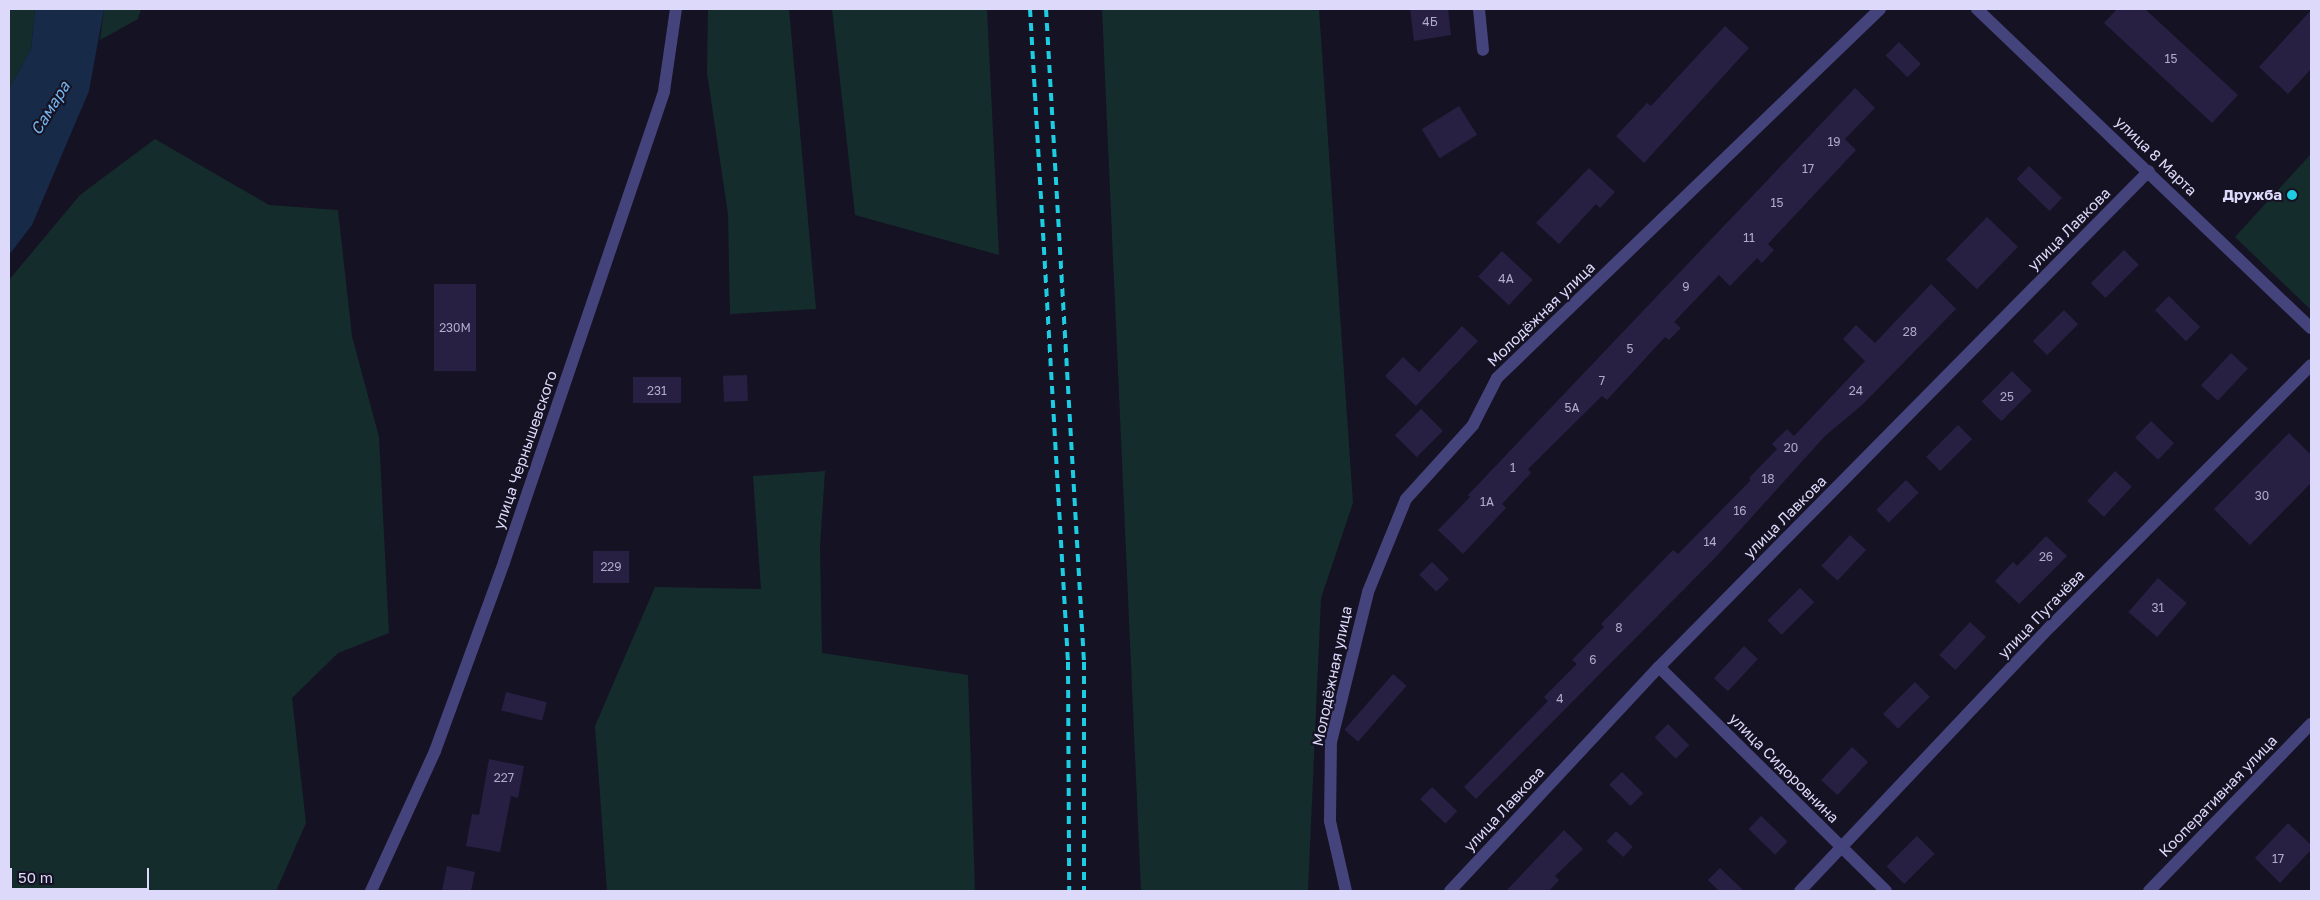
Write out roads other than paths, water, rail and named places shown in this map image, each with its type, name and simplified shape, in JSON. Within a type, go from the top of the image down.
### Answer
[{"type":"street","name":"улица Чернышевского","points":[[371,891],[435,752],[504,562],[664,91],[676,9]]},
{"type":"street","points":[[1479,9],[1483,50]]},
{"type":"street","name":"Молодёжная улица","points":[[1346,891],[1330,821],[1332,742],[1368,592],[1406,499],[1473,425],[1497,378],[1880,9]]},
{"type":"street","name":"улица 8 Марта","points":[[1977,9],[2149,171],[2311,328]]},
{"type":"street","name":"улица Лавкова","points":[[1450,891],[1659,667],[2149,171]]},
{"type":"street","name":"улица Пугачёва","points":[[1800,891],[1843,850],[2050,626],[2311,365]]},
{"type":"street","name":"улица Сидоровнина","points":[[1659,667],[1886,891]]},
{"type":"street","name":"Кооперативная улица","points":[[2149,891],[2311,724]]},
{"type":"water","name":"Самара","points":[[35,9],[104,9],[89,91],[32,225],[9,255],[9,89],[31,49]]},
{"type":"railway","points":[[1030,9],[1068,662],[1069,891]]},
{"type":"railway","points":[[1046,9],[1084,662],[1084,891]]},
{"type":"place","name":"Дружба","points":[[2292,195]]}]
